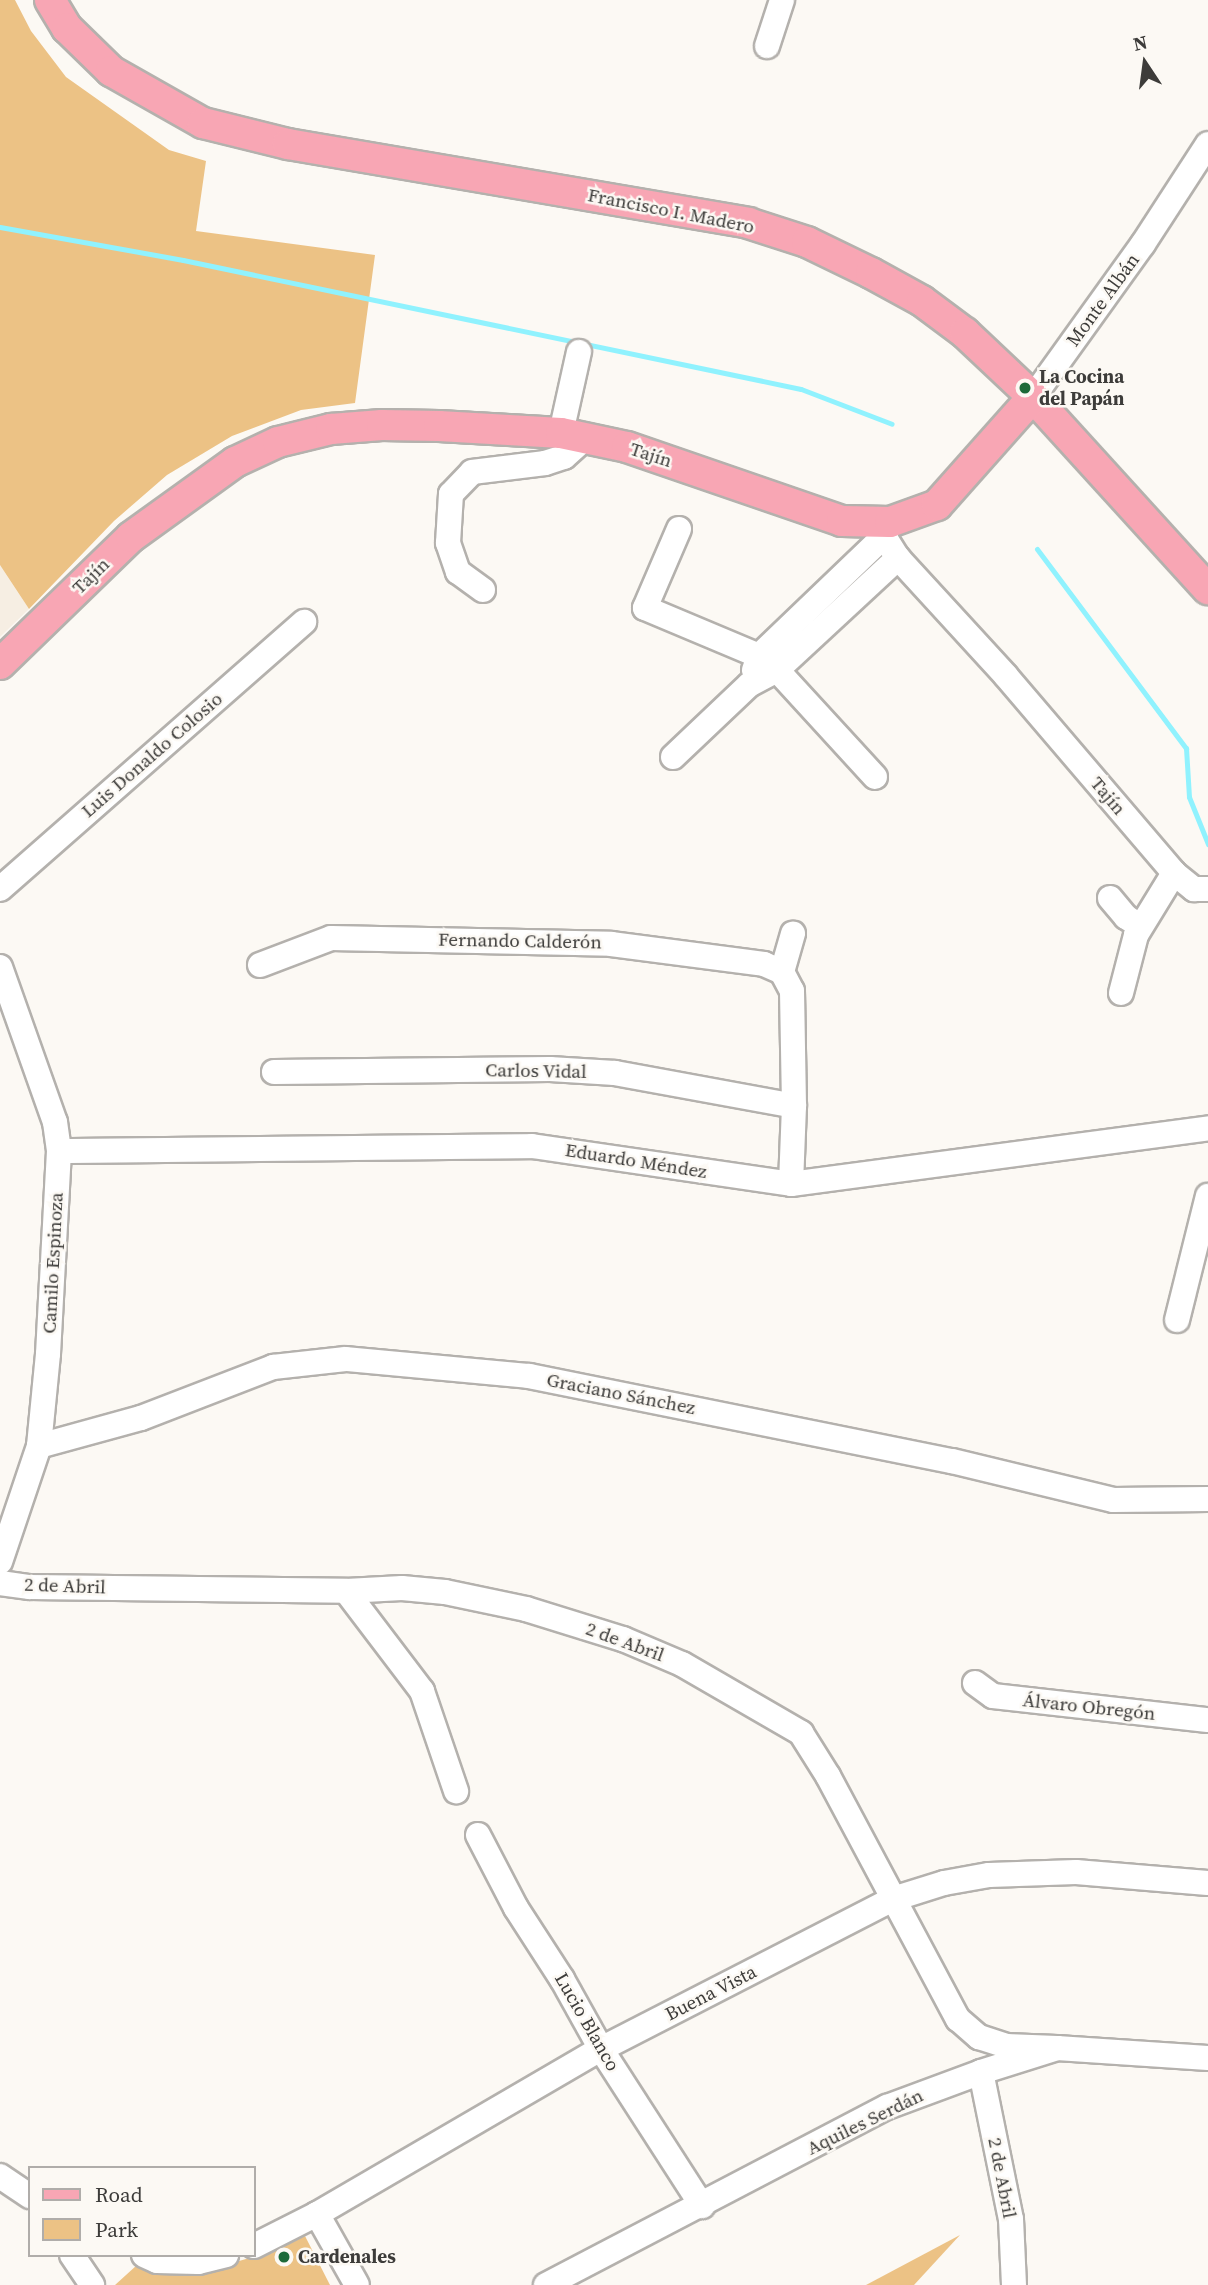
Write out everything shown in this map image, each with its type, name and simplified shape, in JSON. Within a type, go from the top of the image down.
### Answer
[{"type":"main road","name":"Francisco I. Madero","points":[[50,0],[67,28],[111,71],[203,123],[288,144],[748,223],[807,242],[922,301],[965,333],[1033,397],[1208,589]]},
{"type":"main road","name":"Monte Albán","points":[[887,529],[937,505],[1033,397]]},
{"type":"main road","name":"Tajín","points":[[0,664],[131,537],[235,462],[278,443],[331,429],[382,425],[573,436],[628,447],[842,521],[887,529]]},
{"type":"street","points":[[767,46],[782,0]]},
{"type":"street","name":"Monte Albán","points":[[1033,397],[1143,244],[1208,144]]},
{"type":"street","points":[[483,590],[458,572],[449,543],[451,494],[472,472],[545,463],[564,457],[573,436],[579,352]]},
{"type":"street","points":[[679,529],[645,608],[768,663],[875,777]]},
{"type":"street","name":"Monte Albán","points":[[827,607],[887,529]]},
{"type":"street","name":"Tajín","points":[[887,529],[898,558],[1006,676],[1174,873],[1201,889]]},
{"type":"street","name":"Monte Albán","points":[[673,757],[827,607],[898,558]]},
{"type":"street","name":"Luis Donaldo Colosio","points":[[0,889],[303,622]]},
{"type":"street","points":[[1121,993],[1140,926],[1174,873]]},
{"type":"street","points":[[1110,898],[1126,917],[1140,926]]},
{"type":"street","points":[[791,1184],[794,1106],[792,991],[782,972],[793,934]]},
{"type":"street","name":"Fernando Calderón","points":[[260,965],[331,938],[511,940],[611,944],[764,964],[782,972]]},
{"type":"street","name":"Camilo Espinoza","points":[[0,967],[55,1122],[59,1150],[48,1354],[39,1446],[0,1562]]},
{"type":"street","name":"Carlos Vidal","points":[[274,1072],[551,1069],[615,1073],[794,1106]]},
{"type":"street","name":"Eduardo Méndez","points":[[59,1150],[532,1146],[791,1184],[1208,1128]]},
{"type":"street","points":[[1177,1320],[1208,1196]]},
{"type":"street","name":"Graciano Sánchez","points":[[39,1446],[141,1418],[274,1367],[346,1359],[529,1376],[952,1461],[1113,1500],[1208,1499]]},
{"type":"street","name":"2 de Abril","points":[[0,1583],[30,1587],[346,1591],[413,1589],[526,1609],[623,1639],[682,1664],[801,1733],[828,1776],[958,2019],[979,2037],[1006,2046],[1057,2048]]},
{"type":"street","points":[[346,1591],[422,1691],[456,1791]]},
{"type":"street","name":"Álvaro Obregón","points":[[975,1683],[993,1696],[1208,1720]]},
{"type":"street","name":"Lucio Blanco","points":[[478,1835],[516,1908],[562,1979],[601,2049],[702,2206]]},
{"type":"street","name":"Buena Vista","points":[[256,2245],[317,2214],[601,2049],[893,1899],[944,1883],[989,1875],[1076,1872],[1208,1883]]},
{"type":"street","name":"Aquiles Serdán","points":[[546,2285],[702,2206],[887,2107],[981,2072],[1057,2048],[1208,2058]]},
{"type":"street","name":"2 de Abril","points":[[981,2072],[1011,2219],[1014,2285]]},
{"type":"street","points":[[0,2176],[28,2195]]},
{"type":"street","points":[[317,2214],[357,2285]]},
{"type":"street","points":[[73,2257],[92,2285]]},
{"type":"street","points":[[148,2257],[157,2261],[198,2262],[218,2257]]},
{"type":"shaded area","points":[[0,565],[29,609],[0,637]]},
{"type":"green space","points":[[0,0],[15,0],[31,31],[66,77],[169,150],[206,161],[196,231],[375,255],[355,403],[301,410],[232,436],[167,475],[114,521],[29,609],[0,565]]},
{"type":"green space","points":[[960,2235],[914,2285],[866,2285]]},
{"type":"green space","name":"Cardenales","points":[[305,2236],[330,2285],[115,2285],[137,2265],[182,2271],[229,2264],[276,2250]]},
{"type":"waterway","points":[[0,227],[183,260],[801,389],[892,424]]},
{"type":"waterway","points":[[1037,549],[1186,748],[1189,797],[1208,844]]},
{"type":"place","name":"La Cocina del Papán","points":[[1025,388]]},
{"type":"place","name":"Cardenales","points":[[284,2257]]}]
